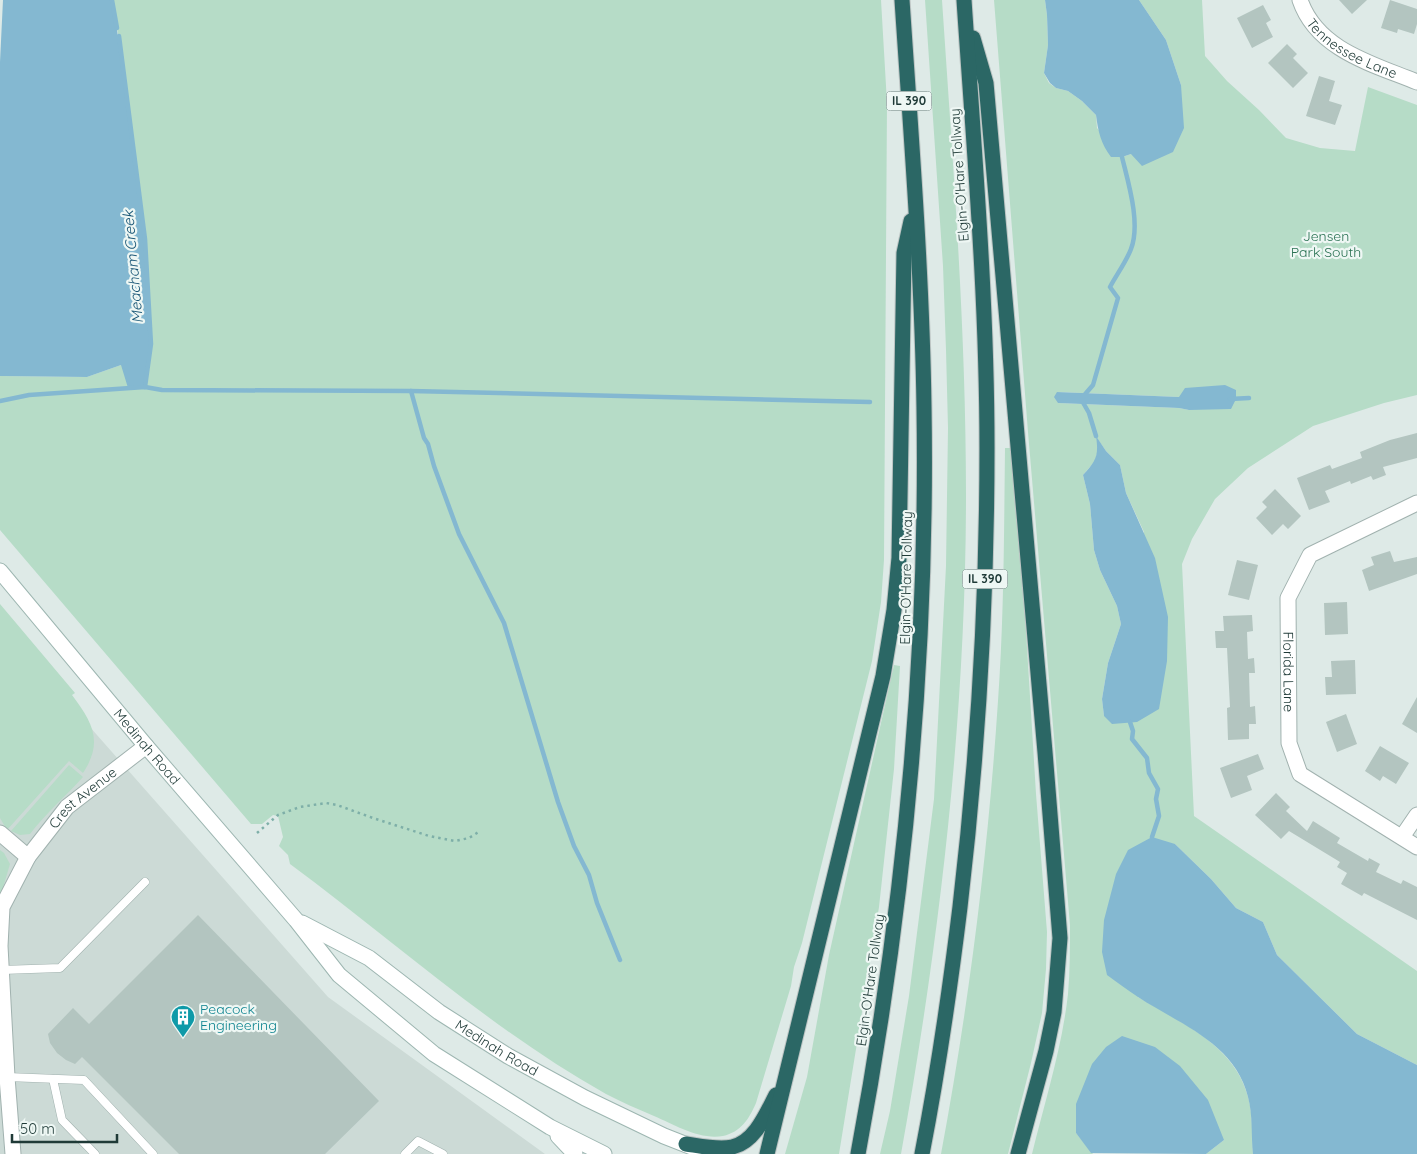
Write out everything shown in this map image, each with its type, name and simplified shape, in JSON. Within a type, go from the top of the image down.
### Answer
[{"type":"highway","name":"Elgin-O'Hare Tollway","points":[[858,1154],[884,1004],[896,920],[911,774],[920,656],[924,539],[924,407],[915,202],[902,0]]},
{"type":"highway","name":"Elgin-O'Hare Tollway","points":[[922,1154],[952,971],[967,843],[979,706],[984,608],[987,445],[984,333],[980,237],[964,3]]},
{"type":"highway","points":[[964,3],[986,83],[1060,938],[1054,1012],[1020,1152]]},
{"type":"highway","points":[[767,1154],[884,676],[894,610],[899,558],[904,253],[915,202]]},
{"type":"highway","points":[[686,1144],[732,1147],[749,1138],[763,1118],[786,1076]]},
{"type":"main road","name":"Tennessee Lane","points":[[1300,0],[1304,11],[1322,35],[1342,51],[1417,82]]},
{"type":"main road","name":"Florida Lane","points":[[1417,503],[1310,555],[1288,598],[1289,743],[1300,774],[1417,847]]},
{"type":"main road","name":"Medinah Road","points":[[0,571],[146,746],[296,920],[338,975],[434,1054],[550,1127],[604,1154]]},
{"type":"main road","name":"Crest Avenue","points":[[13,1154],[2,1023],[0,946],[2,906],[28,857],[67,807],[146,746]]},
{"type":"main road","points":[[1402,837],[1417,815]]},
{"type":"main road","points":[[0,833],[28,857]]},
{"type":"main road","name":"Medinah Road","points":[[296,920],[369,958],[439,1012],[508,1056],[585,1098],[664,1136],[710,1154]]},
{"type":"main road","points":[[550,1127],[575,1154]]},
{"type":"lane","points":[[2,970],[60,968],[145,882]]},
{"type":"lane","points":[[7,1077],[84,1080],[153,1154]]},
{"type":"lane","points":[[53,1079],[62,1120],[95,1154]]},
{"type":"lane","points":[[405,1154],[418,1141],[443,1154]]},
{"type":"path","points":[[257,833],[283,813],[300,807],[326,803],[429,836],[455,841],[469,838],[480,830]]},
{"type":"shaded area","points":[[0,625],[328,997],[545,1154],[0,1154]]},
{"type":"green space","points":[[112,0],[881,0],[887,103],[884,560],[881,602],[872,661],[802,943],[794,967],[791,986],[756,1103],[744,1124],[735,1131],[723,1136],[714,1137],[687,1131],[612,1097],[564,1069],[523,1042],[444,984],[290,864],[288,855],[279,846],[283,837],[278,816],[273,815],[262,824],[251,824],[0,530],[0,376],[87,377],[121,365],[151,344],[137,172]]},
{"type":"green space","points":[[925,0],[942,0],[964,370],[965,577],[956,743],[939,908],[928,990],[901,1154],[880,1154],[890,1111],[909,996],[934,799],[946,566],[948,428],[943,266]]},
{"type":"green space","name":"Jensen Park South","points":[[994,0],[1045,0],[1048,45],[1044,73],[1049,83],[1056,88],[1068,91],[1082,101],[1096,115],[1097,128],[1122,157],[1131,154],[1181,85],[1166,40],[1139,0],[1202,0],[1205,56],[1227,81],[1286,138],[1320,148],[1355,151],[1368,87],[1417,105],[1417,395],[1384,403],[1313,426],[1248,468],[1215,499],[1192,539],[1182,564],[1194,816],[1417,971],[1417,1065],[1357,1034],[1277,955],[1263,922],[1236,908],[1211,879],[1175,844],[1138,997],[1204,1037],[1219,1049],[1231,1063],[1241,1079],[1250,1104],[1253,1154],[1206,1154],[1224,1140],[1076,1133],[1093,1154],[1032,1154],[1065,1014],[1069,977],[1070,925]],"holes":[[[1057,392],[1179,397],[1189,410],[1058,403]],[[1097,438],[1106,451],[1120,465],[1126,493],[1144,532],[1104,716],[1102,699],[1108,663],[1121,624],[1117,606],[1100,570],[1094,550],[1090,504],[1083,475],[1095,461],[1098,450]]]},
{"type":"green space","points":[[1005,448],[1011,448],[1025,615],[1047,932],[1046,969],[1042,1013],[1008,1154],[941,1154],[969,985],[989,815],[1001,638]]},
{"type":"green space","points":[[0,604],[75,693],[72,695],[90,723],[94,741],[93,751],[83,773],[69,761],[7,830],[0,818]]},
{"type":"green space","points":[[894,665],[900,666],[894,769],[879,907],[839,1154],[785,1154],[807,1077],[829,955]]},
{"type":"green space","points":[[69,765],[83,777],[30,834],[20,835],[11,831]]},
{"type":"green space","points":[[0,850],[4,853],[10,864],[0,898]]},
{"type":"water","points":[[3,0],[112,0],[127,92],[145,239],[151,344],[145,387],[128,388],[121,365],[87,377],[0,376],[0,62]]},
{"type":"water","points":[[1045,0],[1139,0],[1166,40],[1181,85],[1184,128],[1173,152],[1142,166],[1131,154],[1122,157],[1111,157],[1100,137],[1096,115],[1082,101],[1068,91],[1056,88],[1050,83],[1044,73],[1048,45]]},
{"type":"water","points":[[1225,385],[1236,390],[1236,399],[1231,409],[1189,410],[1058,403],[1054,397],[1057,392],[1179,397],[1185,388]]},
{"type":"water","points":[[1096,436],[1106,451],[1120,465],[1126,493],[1155,558],[1168,617],[1167,661],[1159,709],[1137,722],[1112,724],[1104,716],[1102,699],[1108,663],[1121,624],[1117,606],[1100,570],[1094,550],[1090,504],[1083,475],[1096,458]]},
{"type":"water","points":[[1152,837],[1175,844],[1211,879],[1236,908],[1263,922],[1277,955],[1357,1034],[1417,1065],[1417,1154],[1253,1154],[1250,1104],[1241,1078],[1231,1062],[1204,1037],[1138,997],[1107,975],[1102,952],[1104,920],[1116,874],[1128,850]]},
{"type":"water","points":[[1122,1036],[1155,1047],[1180,1066],[1208,1100],[1224,1140],[1206,1154],[1091,1153],[1076,1133],[1076,1104],[1092,1064],[1106,1047]]},
{"type":"building","points":[[1339,0],[1367,0],[1352,14]]},
{"type":"building","points":[[1390,0],[1417,9],[1417,24],[1414,34],[1398,29],[1397,33],[1381,28]]},
{"type":"building","points":[[1263,5],[1271,20],[1266,23],[1273,37],[1252,48],[1237,18]]},
{"type":"building","points":[[1287,44],[1297,54],[1293,58],[1308,73],[1293,88],[1268,63]]},
{"type":"building","points":[[1319,76],[1335,81],[1329,101],[1342,105],[1335,125],[1306,116]]},
{"type":"building","points":[[1417,433],[1417,458],[1383,467],[1386,475],[1373,480],[1371,476],[1351,484],[1350,481],[1325,491],[1330,502],[1309,510],[1297,478],[1330,465],[1332,469],[1362,458],[1360,452],[1390,440]]},
{"type":"building","points":[[1275,489],[1301,516],[1288,529],[1283,524],[1272,535],[1256,518],[1267,507],[1262,502]]},
{"type":"building","points":[[1390,551],[1394,562],[1417,557],[1417,574],[1369,591],[1362,570],[1374,565],[1371,557]]},
{"type":"building","points":[[1237,560],[1258,565],[1249,600],[1228,595]]},
{"type":"building","points":[[1347,602],[1348,634],[1325,635],[1324,603]]},
{"type":"building","points":[[1252,615],[1253,631],[1247,632],[1248,659],[1254,658],[1255,673],[1249,673],[1250,707],[1255,706],[1256,724],[1249,724],[1249,739],[1228,740],[1227,708],[1230,707],[1227,648],[1216,648],[1215,631],[1224,631],[1223,616]]},
{"type":"building","points":[[1355,660],[1356,694],[1326,695],[1325,677],[1332,677],[1331,661]]},
{"type":"building","points":[[1417,697],[1417,733],[1402,724]]},
{"type":"building","points":[[1346,714],[1357,744],[1337,752],[1326,722]]},
{"type":"building","points":[[1380,746],[1409,763],[1396,784],[1383,776],[1380,781],[1365,771]]},
{"type":"building","points":[[1258,754],[1264,769],[1247,776],[1252,790],[1231,798],[1220,768]]},
{"type":"building","points":[[1276,793],[1290,807],[1286,811],[1307,831],[1313,821],[1340,838],[1337,843],[1368,861],[1369,858],[1380,864],[1376,872],[1401,884],[1403,880],[1417,887],[1417,920],[1364,893],[1362,896],[1341,884],[1347,873],[1337,867],[1340,862],[1289,831],[1281,839],[1255,815]]},
{"type":"building","name":"Peacock Engineering","points":[[198,915],[379,1101],[325,1154],[179,1154],[82,1057],[75,1064],[57,1053],[50,1043],[48,1034],[73,1008],[89,1024]]},
{"type":"waterway","name":"Meacham Creek","points":[[112,0],[117,28]]},
{"type":"waterway","name":"Meacham Creek","points":[[119,36],[145,239],[151,344],[145,387]]},
{"type":"waterway","points":[[1096,436],[1089,413],[1081,399],[1093,385],[1118,298],[1110,287],[1129,254],[1134,239],[1134,215],[1122,157]]},
{"type":"waterway","points":[[0,401],[29,395],[145,387],[162,390],[411,391],[870,402]]},
{"type":"waterway","points":[[411,391],[424,438],[428,444],[459,534],[504,623],[558,802],[574,846],[589,875],[597,903],[620,960]]},
{"type":"waterway","points":[[1230,399],[1249,398]]},
{"type":"waterway","points":[[1130,722],[1133,731],[1132,739],[1147,758],[1149,773],[1158,789],[1156,799],[1159,816],[1152,837]]},
{"type":"place","name":"Peacock Engineering","points":[[183,1038]]}]
